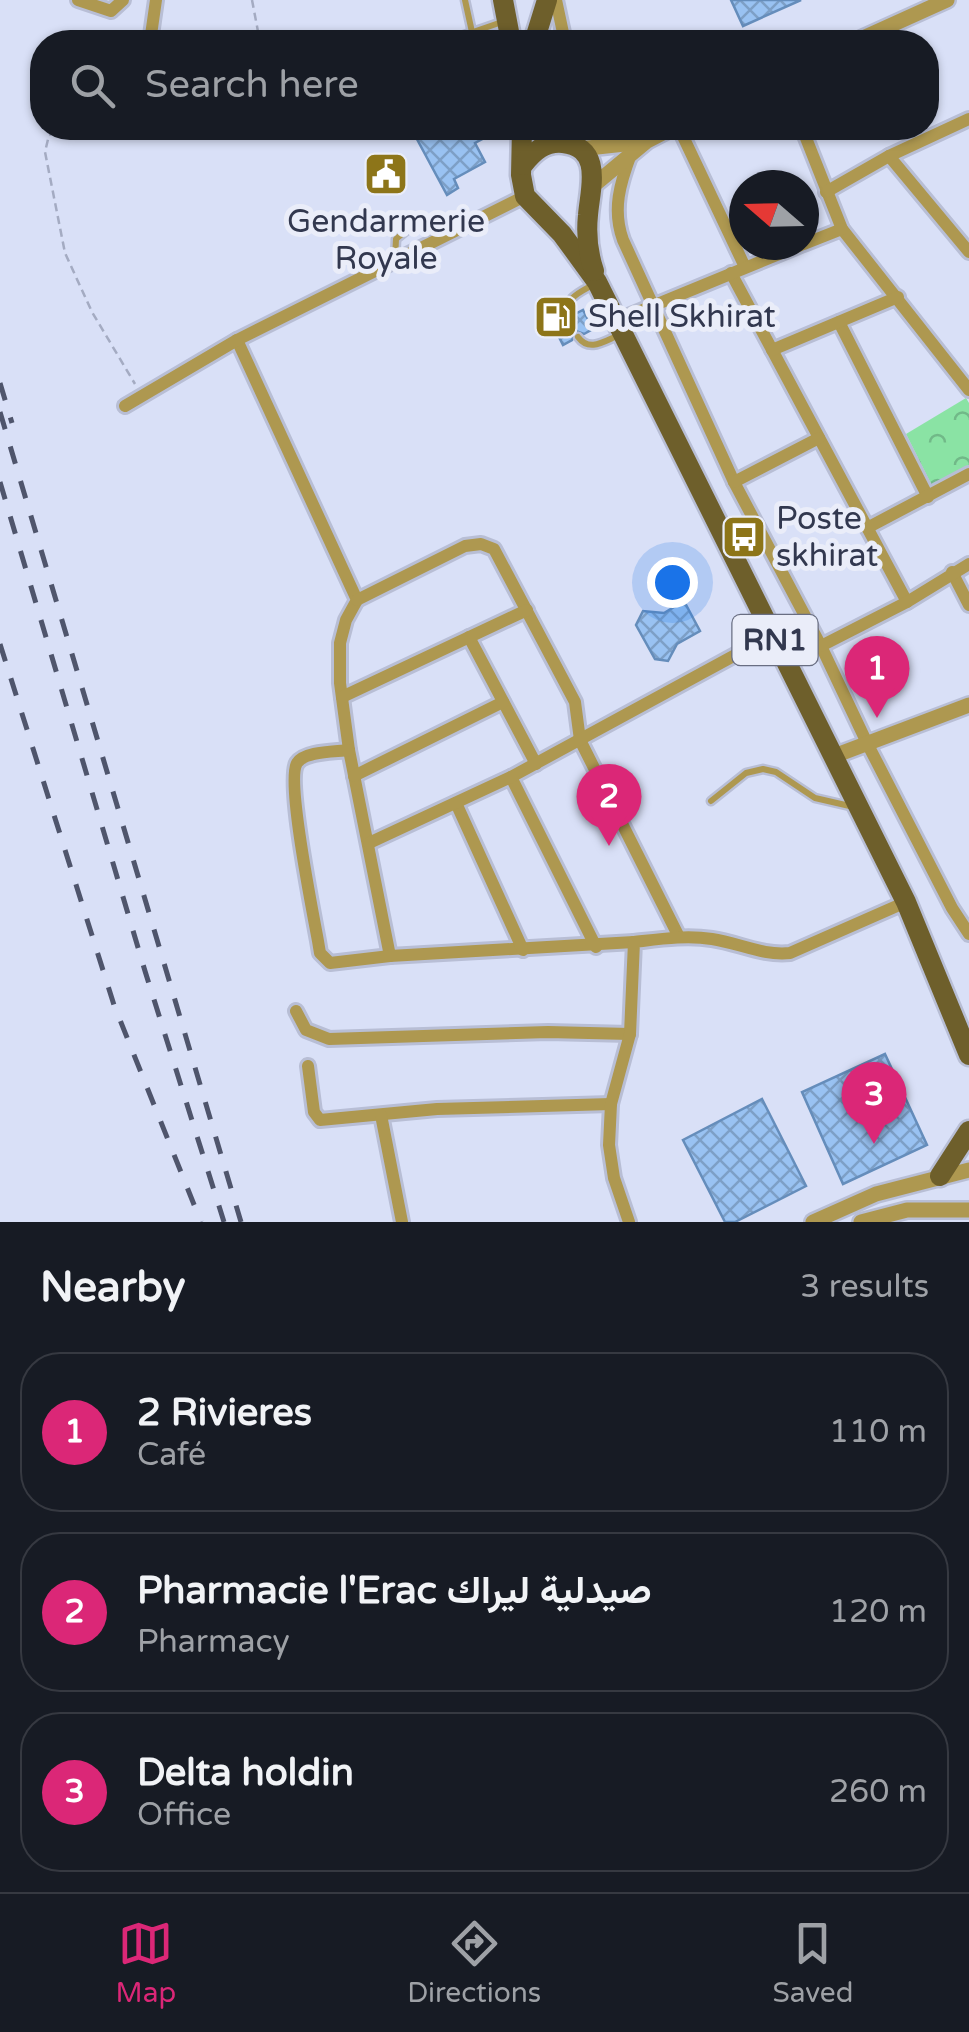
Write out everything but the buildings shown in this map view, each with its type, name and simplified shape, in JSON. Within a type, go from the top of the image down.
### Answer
[{"type":"main road","points":[[538,30],[548,0]]},
{"type":"main road","points":[[522,140],[525,196]]},
{"type":"main road","points":[[523,165],[540,147],[565,140]]},
{"type":"main road","name":"RN1","points":[[565,140],[592,165],[588,240],[597,282]]},
{"type":"main road","points":[[541,212],[564,215],[584,205],[592,190]]},
{"type":"main road","name":"RN1","points":[[525,196],[581,257],[597,282],[906,902],[969,1055]]},
{"type":"main road","name":"RN1","points":[[949,999],[969,1028]]},
{"type":"main road","points":[[940,1176],[969,1132]]},
{"type":"street","points":[[78,0],[111,11],[123,0]]},
{"type":"street","points":[[152,30],[156,0]]},
{"type":"street","points":[[556,0],[562,30]]},
{"type":"street","points":[[881,30],[948,0]]},
{"type":"street","points":[[939,134],[967,122]]},
{"type":"street","points":[[565,140],[631,149]]},
{"type":"street","points":[[619,140],[631,149]]},
{"type":"street","points":[[592,190],[631,149],[649,140]]},
{"type":"street","points":[[682,140],[745,267]]},
{"type":"street","points":[[806,140],[842,229],[969,390]]},
{"type":"street","points":[[826,192],[926,140]]},
{"type":"street","points":[[631,149],[620,188],[618,220],[623,240],[734,482],[952,908],[969,934]]},
{"type":"street","points":[[889,156],[969,252]]},
{"type":"street","points":[[125,406],[237,340],[525,196]]},
{"type":"street","points":[[819,238],[842,229]]},
{"type":"street","points":[[620,328],[652,304],[763,260]]},
{"type":"street","points":[[731,272],[906,602]]},
{"type":"street","points":[[772,350],[898,297]]},
{"type":"street","points":[[840,322],[928,497]]},
{"type":"street","points":[[237,340],[357,600]]},
{"type":"street","points":[[734,482],[819,438]]},
{"type":"street","points":[[867,528],[969,474]]},
{"type":"street","points":[[390,956],[349,750],[340,643],[357,600],[465,546],[481,544],[494,548],[575,702],[580,740],[680,937]]},
{"type":"street","points":[[821,646],[969,564]]},
{"type":"street","points":[[952,572],[969,605]]},
{"type":"street","points":[[342,697],[527,610]]},
{"type":"street","points":[[369,842],[510,778],[772,636]]},
{"type":"street","points":[[469,637],[536,764]]},
{"type":"street","points":[[354,776],[503,702]]},
{"type":"street","points":[[834,756],[969,705]]},
{"type":"street","points":[[349,750],[308,756],[295,766],[294,793],[320,953],[330,963],[680,937],[708,938],[769,953],[790,952],[906,902]]},
{"type":"street","points":[[510,778],[596,946]]},
{"type":"street","points":[[456,802],[523,950]]},
{"type":"street","points":[[952,908],[969,900]]},
{"type":"street","points":[[629,1222],[608,1145],[612,1104],[630,1034],[634,942]]},
{"type":"street","points":[[296,1011],[306,1030],[328,1039],[548,1032],[630,1034]]},
{"type":"street","points":[[308,1066],[314,1112],[320,1120],[437,1109],[612,1104]]},
{"type":"street","points":[[381,1114],[402,1222]]},
{"type":"street","points":[[813,1222],[876,1194],[969,1170]]},
{"type":"street","points":[[861,1222],[932,1208],[969,1210]]},
{"type":"lane","points":[[465,0],[472,30]]},
{"type":"lane","points":[[475,30],[506,10]]},
{"type":"lane","points":[[395,260],[393,250],[402,231],[422,226],[439,238]]},
{"type":"lane","points":[[569,317],[567,306],[572,298],[597,282]]},
{"type":"lane","points":[[578,337],[593,346],[620,328]]},
{"type":"lane","points":[[711,801],[746,773],[763,768],[776,772],[814,798],[860,808]]},
{"type":"path","points":[[252,0],[258,30]]},
{"type":"path","points":[[49,140],[45,152],[65,253],[92,312],[142,394]]},
{"type":"green space","points":[[966,398],[969,465],[932,486],[906,434]]},
{"type":"railway","points":[[0,383],[12,423]]},
{"type":"railway","points":[[0,412],[241,1222]]},
{"type":"railway","points":[[0,482],[224,1222]]},
{"type":"railway","points":[[0,644],[114,1005],[201,1222]]},
{"type":"place","name":"Gendarmerie Royale","points":[[386,174]]},
{"type":"place","name":"Shell Skhirat","points":[[556,317]]},
{"type":"place","name":"Poste skhirat","points":[[744,537]]},
{"type":"place","name":"2 Rivieres","points":[[877,718]]},
{"type":"place","name":"Pharmacie l'Erac صيدلية ليراك","points":[[609,846]]},
{"type":"place","name":"Delta holdin","points":[[874,1144]]}]
